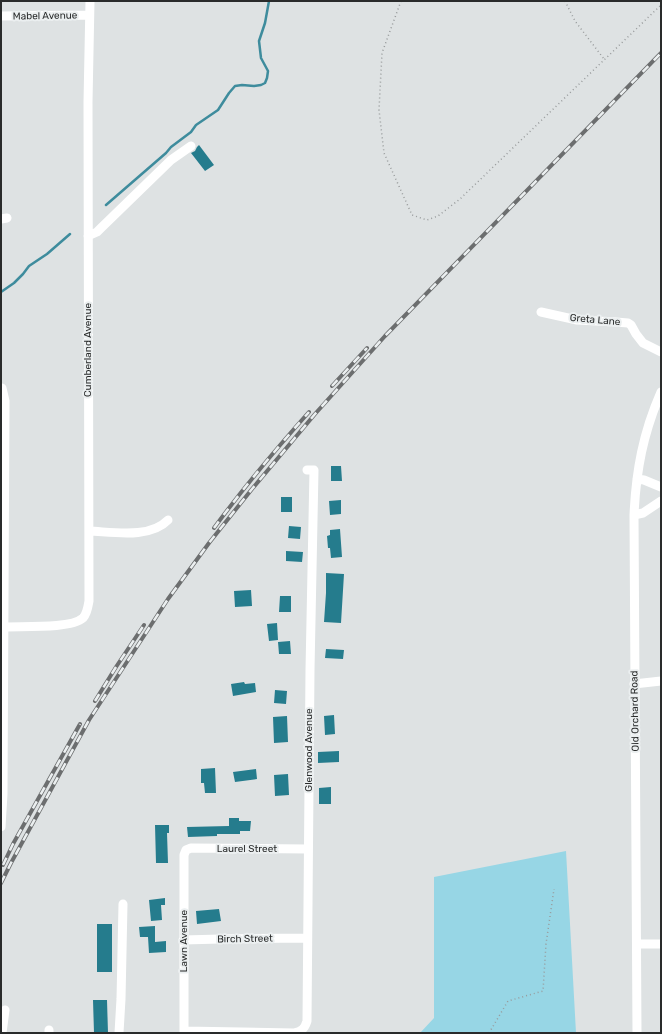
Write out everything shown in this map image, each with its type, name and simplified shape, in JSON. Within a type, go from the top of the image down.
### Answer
[{"type":"street","name":"Cumberland Avenue","points":[[5,627],[68,625],[77,622],[85,616],[89,601],[88,102],[90,1]]},
{"type":"street","name":"Mabel Avenue","points":[[1,16],[89,15]]},
{"type":"street","points":[[88,236],[102,228],[171,160],[191,146]]},
{"type":"street","name":"Greta Lane","points":[[541,312],[577,320],[628,323],[643,343],[661,352]]},
{"type":"street","points":[[1,827],[3,794],[5,627],[6,401],[2,388]]},
{"type":"street","name":"Old Orchard Road","points":[[637,1033],[634,515],[638,465],[644,440],[661,392]]},
{"type":"street","name":"Glenwood Avenue","points":[[184,1032],[294,1033],[302,1030],[307,1021],[311,470]]},
{"type":"street","points":[[637,479],[644,480],[661,487]]},
{"type":"street","points":[[634,515],[642,513],[661,501]]},
{"type":"street","points":[[89,531],[138,532],[155,529],[165,524],[168,520]]},
{"type":"street","points":[[634,684],[661,681]]},
{"type":"street","name":"Laurel Street","points":[[186,850],[191,848],[308,849]]},
{"type":"street","name":"Lawn Avenue","points":[[184,1032],[184,855],[186,850]]},
{"type":"street","points":[[119,1033],[123,904]]},
{"type":"street","name":"Birch Street","points":[[184,940],[307,938]]},
{"type":"street","points":[[637,944],[661,944]]},
{"type":"street","points":[[2,1033],[5,1010]]},
{"type":"path","points":[[401,1],[382,53],[379,110],[384,153],[412,215],[427,220],[438,216],[460,199],[661,5]]},
{"type":"path","points":[[565,1],[576,21],[605,59]]},
{"type":"path","points":[[489,1033],[508,1001],[543,991],[546,944],[554,890]]},
{"type":"shaded area","points":[[566,851],[576,1033],[420,1033],[434,1018],[434,877]]},
{"type":"building","points":[[199,145],[214,165],[205,171],[191,153],[195,151]]},
{"type":"building","points":[[331,466],[341,466],[342,481],[331,481]]},
{"type":"building","points":[[281,497],[292,497],[292,512],[281,512]]},
{"type":"building","points":[[341,500],[341,514],[330,515],[329,501]]},
{"type":"building","points":[[289,526],[301,527],[300,539],[288,538]]},
{"type":"building","points":[[340,529],[342,557],[331,558],[327,536],[330,535],[330,530]]},
{"type":"building","points":[[286,551],[303,552],[302,562],[286,561]]},
{"type":"building","points":[[326,573],[344,574],[341,623],[324,622]]},
{"type":"building","points":[[251,590],[252,606],[235,607],[234,591]]},
{"type":"building","points":[[280,596],[291,596],[291,612],[279,612]]},
{"type":"building","points":[[277,623],[278,640],[269,641],[267,624]]},
{"type":"building","points":[[290,641],[291,654],[279,654],[278,642]]},
{"type":"building","points":[[326,649],[344,650],[343,659],[325,658]]},
{"type":"building","points":[[244,682],[245,684],[255,683],[256,692],[233,696],[231,684]]},
{"type":"building","points":[[275,690],[287,691],[286,704],[274,703]]},
{"type":"building","points":[[334,715],[335,734],[325,735],[324,716]]},
{"type":"building","points":[[287,716],[288,742],[274,743],[273,717]]},
{"type":"building","points":[[339,751],[339,762],[318,763],[318,752]]},
{"type":"building","points":[[215,768],[216,793],[205,793],[204,783],[201,783],[201,769]]},
{"type":"building","points":[[256,769],[257,779],[235,782],[233,772]]},
{"type":"building","points":[[288,774],[289,795],[275,796],[274,775]]},
{"type":"building","points":[[331,787],[331,804],[319,804],[319,788]]},
{"type":"building","points":[[229,818],[239,818],[239,821],[251,821],[250,831],[240,831],[240,834],[217,834],[217,836],[188,837],[187,827],[229,826]]},
{"type":"building","points":[[155,825],[169,825],[169,833],[167,833],[168,863],[156,863]]},
{"type":"building","points":[[165,898],[165,905],[161,905],[162,920],[151,921],[149,900]]},
{"type":"building","points":[[219,909],[221,921],[197,924],[196,911]]},
{"type":"building","points":[[97,924],[112,924],[112,972],[97,972]]},
{"type":"building","points":[[155,926],[155,942],[166,941],[166,952],[149,953],[148,937],[140,937],[139,927]]},
{"type":"building","points":[[93,1000],[107,1000],[108,1033],[94,1033]]},
{"type":"waterway","points":[[106,205],[171,147],[191,132],[196,125],[218,110],[235,86],[254,86],[265,83],[268,71],[261,58],[259,41],[265,23],[269,1]]},
{"type":"waterway","points":[[1,292],[14,283],[29,266],[47,254],[70,234]]},
{"type":"railway","points":[[1,883],[89,720],[168,599],[209,543],[315,414],[385,336],[661,53]]},
{"type":"railway","points":[[332,386],[367,348]]},
{"type":"railway","points":[[214,528],[260,468],[309,412]]},
{"type":"railway","points":[[95,701],[144,625]]},
{"type":"railway","points":[[3,865],[13,844],[80,724]]}]
